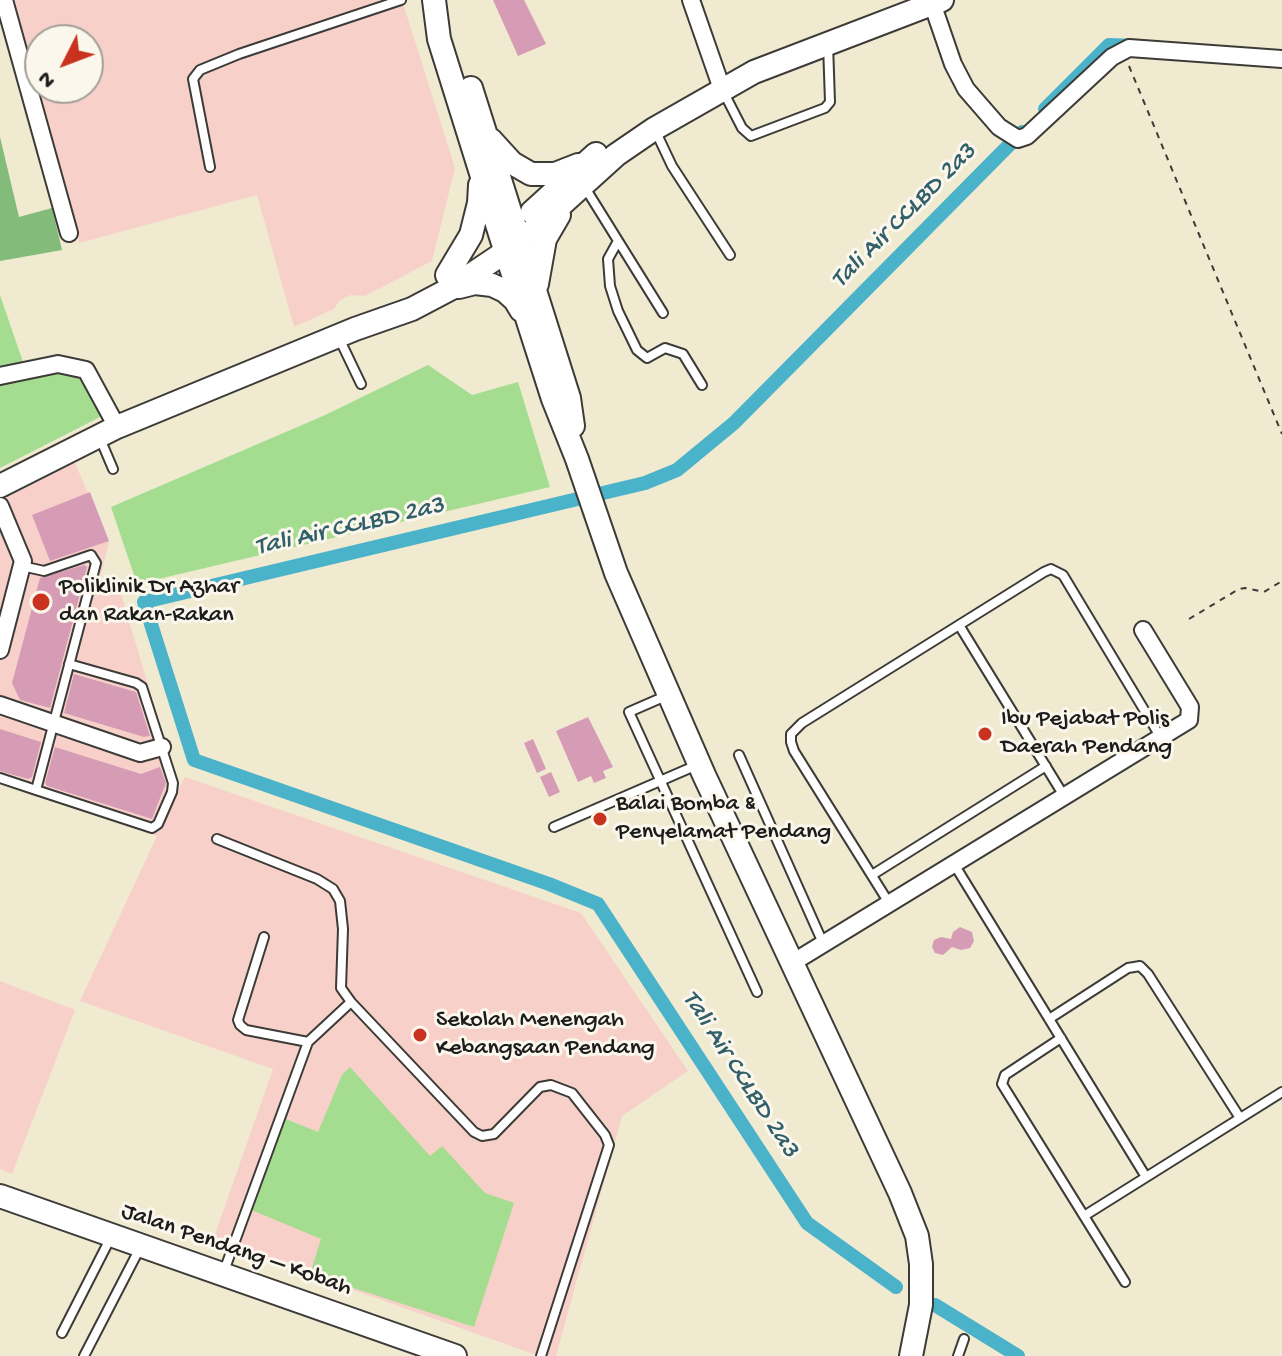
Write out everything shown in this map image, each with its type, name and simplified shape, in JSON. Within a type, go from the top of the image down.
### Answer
[{"type":"main road","points":[[435,0],[454,38],[485,133],[532,332],[553,399],[616,573],[700,764],[900,1193],[917,1236],[921,1305],[911,1356]]},
{"type":"main road","points":[[435,0],[439,39],[481,172],[536,293],[569,398],[580,467]]},
{"type":"main road","points":[[511,239],[588,161],[644,119],[721,85],[937,2]]},
{"type":"main road","points":[[0,486],[108,431],[346,332],[412,309],[579,190],[616,155],[721,85]]},
{"type":"main road","points":[[485,133],[512,163],[531,174],[555,174],[588,161]]},
{"type":"main road","points":[[449,282],[475,224],[481,172]]},
{"type":"main road","points":[[536,293],[545,239],[579,190]]},
{"type":"main road","points":[[449,282],[492,285],[505,291],[515,300],[532,332]]},
{"type":"main road","name":"Jalan Pendang – Kobah","points":[[0,1196],[223,1274],[416,1350],[455,1356]]},
{"type":"street","points":[[4,0],[69,233]]},
{"type":"street","points":[[691,0],[721,85]]},
{"type":"street","points":[[937,2],[953,64],[966,89],[1015,138],[1027,136],[1120,52],[1129,48],[1282,59]]},
{"type":"street","points":[[0,376],[58,364],[86,370],[108,431]]},
{"type":"street","points":[[0,506],[22,555],[22,566],[0,650]]},
{"type":"street","points":[[792,963],[1185,723],[1191,712],[1143,630]]},
{"type":"street","points":[[0,705],[140,753],[162,747]]},
{"type":"lane","points":[[210,167],[193,79],[200,70],[401,0]]},
{"type":"lane","points":[[721,85],[742,128],[751,136],[825,108],[830,102],[828,44]]},
{"type":"lane","points":[[654,129],[672,166],[730,255]]},
{"type":"lane","points":[[579,190],[618,241],[663,313]]},
{"type":"lane","points":[[618,241],[608,259],[610,286],[637,350],[647,358],[665,348],[683,354],[702,385]]},
{"type":"lane","points":[[346,332],[361,384]]},
{"type":"lane","points":[[108,431],[113,469]]},
{"type":"lane","points":[[22,566],[44,571],[88,556],[95,560],[36,790]]},
{"type":"lane","points":[[890,903],[794,751],[791,734],[802,723],[1044,572],[1058,571],[1067,580],[1161,738]]},
{"type":"lane","points":[[959,625],[1065,797]]},
{"type":"lane","points":[[0,778],[155,827],[173,787],[146,694],[140,685],[69,664]]},
{"type":"lane","points":[[669,695],[629,712],[757,992]]},
{"type":"lane","points":[[739,755],[823,944]]},
{"type":"lane","points":[[554,827],[700,764]]},
{"type":"lane","points":[[872,875],[1046,766]]},
{"type":"lane","points":[[217,839],[317,879],[333,889],[340,901],[343,929],[341,988],[474,1132],[482,1136],[494,1134],[540,1087],[551,1085],[572,1093],[605,1135],[609,1145],[541,1356]]},
{"type":"lane","points":[[954,864],[1146,1177]]},
{"type":"lane","points":[[264,937],[238,1020],[240,1025],[246,1030],[308,1042]]},
{"type":"lane","points":[[1049,1019],[1128,968],[1140,966],[1240,1118]]},
{"type":"lane","points":[[223,1274],[308,1042],[351,1002]]},
{"type":"lane","points":[[1061,1038],[1005,1075],[1002,1084],[1125,1282]]},
{"type":"lane","points":[[1084,1216],[1282,1092]]},
{"type":"lane","points":[[62,1333],[112,1235]]},
{"type":"lane","points":[[84,1356],[141,1246]]},
{"type":"lane","points":[[958,1356],[964,1339]]},
{"type":"path","points":[[1120,52],[1282,434]]},
{"type":"path","points":[[1189,619],[1239,589],[1264,592],[1282,581]]},
{"type":"shaded area","points":[[11,0],[402,0],[455,168],[432,261],[365,296],[351,295],[340,300],[334,309],[294,327],[257,195],[79,243],[40,104],[104,104],[104,24],[24,24],[24,46]]},
{"type":"shaded area","name":"Sekolah Menengah Kebangsaan Pendang","points":[[74,461],[109,541],[98,588],[121,594],[179,788],[185,777],[581,913],[688,1071],[622,1116],[556,1356],[539,1356],[213,1240],[273,1069],[80,1001],[157,836],[0,784],[0,498]]},
{"type":"shaded area","points":[[0,981],[75,1010],[12,1174],[0,1169]]},
{"type":"green space","points":[[0,137],[19,217],[52,208],[62,250],[0,261]]},
{"type":"green space","points":[[0,295],[24,365],[0,370]]},
{"type":"green space","points":[[428,365],[472,395],[518,382],[550,487],[137,584],[111,507],[323,416]]},
{"type":"green space","points":[[61,368],[83,373],[104,415],[0,468],[0,381]]},
{"type":"green space","points":[[350,1067],[430,1156],[442,1146],[485,1193],[514,1203],[474,1327],[310,1274],[321,1239],[249,1209],[286,1119],[318,1132],[342,1075]]},
{"type":"building","points":[[493,0],[524,0],[546,44],[518,56]]},
{"type":"building","points":[[90,492],[109,541],[50,561],[32,515]]},
{"type":"building","points":[[84,565],[87,567],[50,708],[20,700],[12,683],[40,578]]},
{"type":"building","points":[[74,674],[136,692],[150,736],[144,737],[64,713]]},
{"type":"building","points":[[588,717],[613,767],[603,771],[606,778],[594,783],[591,776],[578,782],[556,731]]},
{"type":"building","points":[[0,729],[41,742],[32,777],[28,779],[0,771]]},
{"type":"building","points":[[533,739],[546,769],[537,773],[524,743]]},
{"type":"building","points":[[55,747],[141,774],[160,767],[166,783],[152,819],[47,786],[45,783]]},
{"type":"building","points":[[551,772],[560,792],[549,797],[540,777]]},
{"type":"building","points":[[960,927],[972,932],[974,941],[970,948],[961,950],[952,947],[943,955],[935,953],[932,947],[934,940],[941,937],[951,939],[953,932]]},
{"type":"waterway","name":"Tali Air CCLBD 2a3","points":[[1045,109],[1109,45],[1134,46]]},
{"type":"waterway","name":"Tali Air CCLBD 2a3","points":[[896,1287],[807,1223],[598,904],[194,760],[144,602],[645,483],[677,470],[734,423],[1022,132]]},
{"type":"waterway","points":[[935,1305],[1018,1356]]},
{"type":"place","name":"Poliklinik Dr Azhar dan Rakan-Rakan","points":[[41,602]]},
{"type":"place","name":"Ibu Pejabat Polis Daerah Pendang","points":[[985,734]]},
{"type":"place","name":"Balai Bomba & Penyelamat Pendang","points":[[600,819]]},
{"type":"place","name":"Sekolah Menengah Kebangsaan Pendang","points":[[420,1035]]}]
